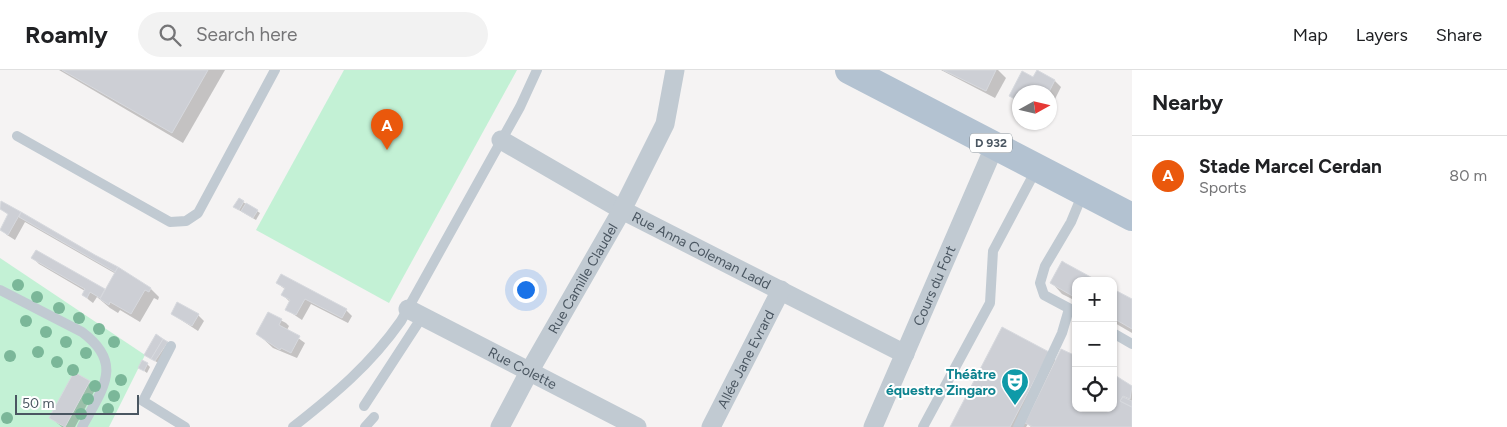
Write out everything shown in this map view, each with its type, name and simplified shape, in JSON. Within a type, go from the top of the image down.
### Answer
[{"type":"main road","name":"D 932","points":[[850,70],[1132,217]]},
{"type":"street","name":"Rue Camille Claudel","points":[[500,427],[529,372],[622,210],[665,124],[675,70]]},
{"type":"street","name":"Rue Anna Coleman Ladd","points":[[501,140],[622,210],[906,354]]},
{"type":"street","name":"Cours du Fort","points":[[873,427],[995,145]]},
{"type":"street","name":"Allée Jane Evrard","points":[[711,427],[781,290]]},
{"type":"street","name":"Rue Colette","points":[[415,313],[637,427]]},
{"type":"lane","points":[[17,136],[170,222],[186,221],[198,213],[275,70]]},
{"type":"lane","points":[[364,406],[415,313],[537,70]]},
{"type":"lane","points":[[923,427],[990,303],[993,251],[1038,167]]},
{"type":"lane","points":[[1072,309],[1044,294],[1040,283],[1044,266],[1071,222],[1084,192]]},
{"type":"lane","points":[[0,290],[82,332],[93,340],[104,354],[107,363],[107,380],[82,427]]},
{"type":"lane","points":[[1018,427],[1072,312]]},
{"type":"lane","points":[[293,427],[344,387],[415,313]]},
{"type":"lane","points":[[1117,335],[1132,344]]},
{"type":"lane","points":[[171,346],[143,401],[185,427]]},
{"type":"lane","points":[[364,427],[374,417]]},
{"type":"green space","points":[[344,70],[517,70],[389,303],[256,230]]},
{"type":"green space","points":[[0,258],[145,355],[109,427],[0,427]]},
{"type":"building","points":[[62,70],[208,70],[172,133]]},
{"type":"building","points":[[943,70],[996,70],[986,91]]},
{"type":"building","points":[[1037,70],[1055,80],[1052,85],[1015,85],[1022,71],[1033,77]]},
{"type":"building","points":[[239,198],[244,201],[239,210],[233,207]]},
{"type":"building","points":[[1,201],[21,212],[8,235],[0,230],[8,214],[0,209]]},
{"type":"building","points":[[246,203],[258,210],[253,218],[241,211]]},
{"type":"building","points":[[21,212],[118,267],[115,272],[19,217]]},
{"type":"building","points":[[36,250],[105,289],[100,298],[90,292],[87,298],[82,295],[85,289],[31,258]]},
{"type":"building","points":[[1062,261],[1091,277],[1072,277],[1072,296],[1050,283]]},
{"type":"building","points":[[118,267],[151,288],[149,292],[145,290],[131,314],[110,302],[109,305],[100,299]]},
{"type":"building","points":[[281,274],[347,309],[342,318],[305,299],[296,315],[285,310],[290,300],[281,295],[285,288],[276,283]]},
{"type":"building","points":[[1117,291],[1132,299],[1132,329],[1117,320]]},
{"type":"building","points":[[177,302],[199,314],[192,326],[171,314]]},
{"type":"building","points":[[268,312],[282,319],[279,325],[300,336],[291,353],[281,348],[280,350],[256,334]]},
{"type":"building","points":[[1002,327],[1049,352],[1010,427],[950,427]]},
{"type":"building","points":[[156,334],[163,339],[151,359],[144,355]]},
{"type":"building","points":[[163,339],[168,342],[155,361],[151,359]]},
{"type":"building","points":[[1061,349],[1072,354],[1072,412],[1117,412],[1117,377],[1132,386],[1130,399],[1123,396],[1120,401],[1132,407],[1132,427],[1033,427],[1025,423]]},
{"type":"building","points":[[142,360],[148,363],[144,371],[138,368]]},
{"type":"building","points":[[74,372],[90,381],[65,427],[49,418]]},
{"type":"building","points":[[1123,397],[1132,401],[1132,407],[1120,401]]},
{"type":"place","name":"Stade Marcel Cerdan","points":[[387,150]]},
{"type":"place","name":"Théâtre équestre Zingaro","points":[[1015,406]]}]
